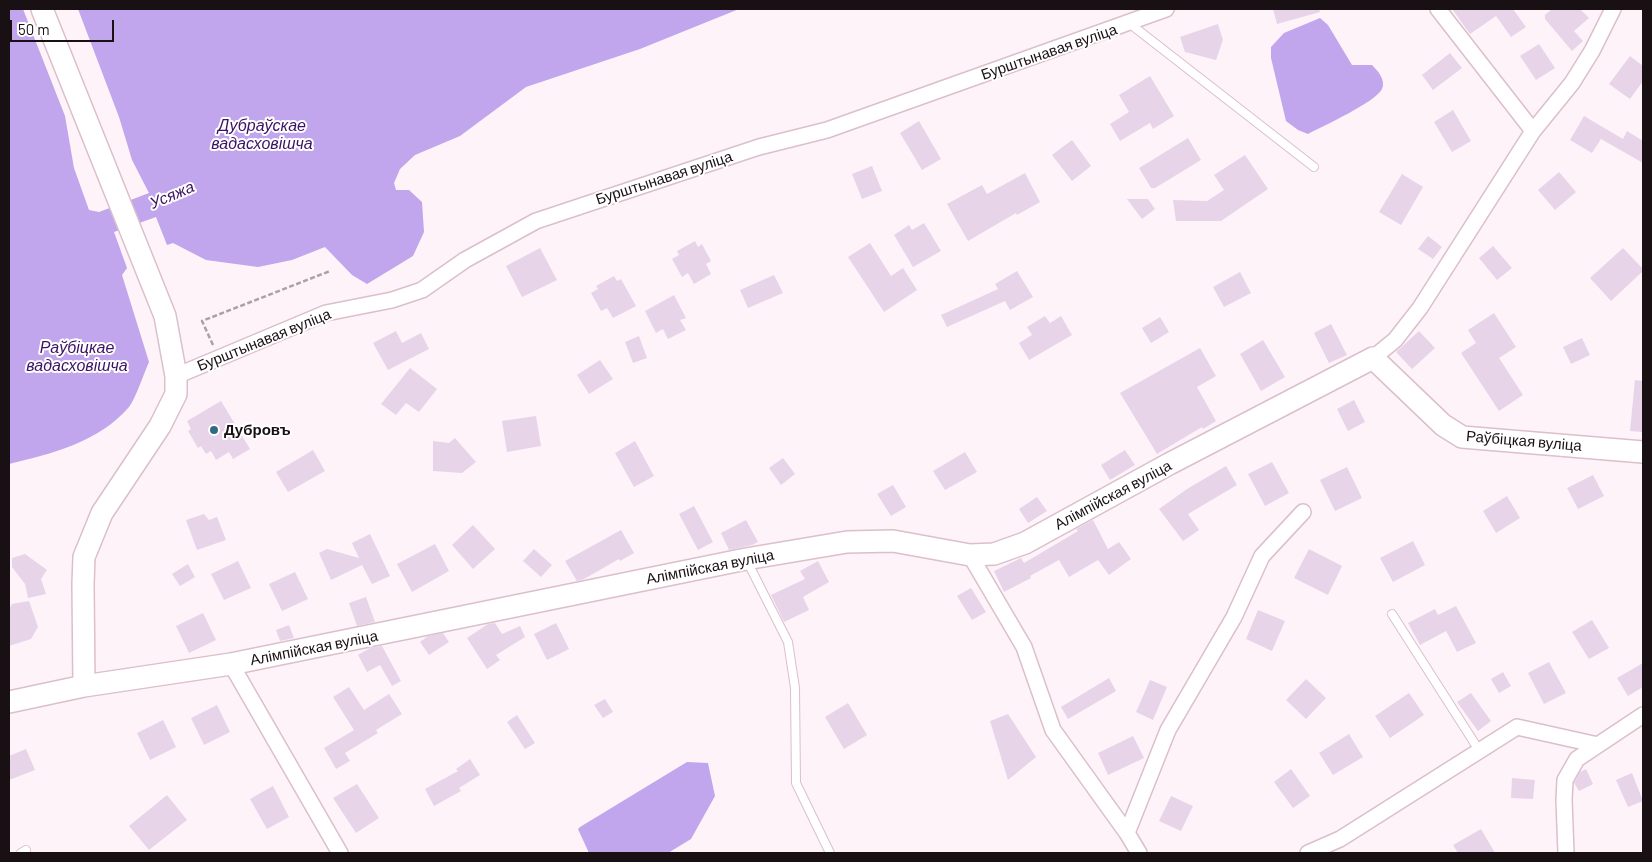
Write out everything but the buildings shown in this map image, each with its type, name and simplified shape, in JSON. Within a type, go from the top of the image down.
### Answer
[{"type":"street","points":[[42,9],[165,316],[176,376],[176,394],[160,426],[102,513],[84,558],[84,686]]},
{"type":"street","name":"Бурштынавая вуліца","points":[[176,376],[326,313],[392,300],[422,290],[465,260],[536,221],[759,147],[827,130],[1166,9]]},
{"type":"street","points":[[1438,9],[1533,131]]},
{"type":"street","points":[[1373,358],[1395,340],[1420,308],[1533,131],[1572,83],[1592,51],[1613,9]]},
{"type":"street","name":"Раўбіцкая вуліца","points":[[1373,358],[1443,425],[1462,436],[1643,452]]},
{"type":"street","name":"Алімпійская вуліца","points":[[9,702],[84,686],[231,664],[746,559],[847,542],[893,540],[970,555],[994,554],[1024,543],[1169,464],[1373,358]]},
{"type":"street","points":[[1127,833],[1168,730],[1234,617],[1262,556],[1303,512]]},
{"type":"street","points":[[970,555],[1024,647],[1053,730],[1127,833],[1139,853]]},
{"type":"street","points":[[231,664],[340,853]]},
{"type":"street","points":[[1566,853],[1565,780],[1577,759],[1643,715]]},
{"type":"street","points":[[1308,853],[1340,839],[1518,726],[1598,745]]},
{"type":"lane","points":[[1129,23],[1314,167]]},
{"type":"lane","points":[[746,559],[788,642],[795,688],[796,783],[830,853]]},
{"type":"lane","points":[[1392,614],[1478,747]]},
{"type":"path","points":[[218,358],[202,321],[330,271]]},
{"type":"water","name":"Дубраўскае вадасховішча","points":[[9,9],[23,9],[65,116],[74,168],[89,210],[99,212],[149,193],[132,160],[119,117],[78,9],[739,9],[640,49],[526,87],[460,136],[415,155],[400,169],[394,183],[396,190],[409,190],[422,202],[424,232],[413,256],[367,284],[352,275],[325,247],[292,260],[258,267],[206,260],[173,243],[167,245],[156,217],[114,232],[127,268],[122,275],[149,362],[134,398],[129,407],[117,419],[89,438],[58,451],[9,464]]},
{"type":"water","points":[[1320,18],[1328,25],[1352,65],[1372,65],[1381,76],[1383,86],[1378,94],[1370,100],[1308,134],[1298,130],[1286,121],[1271,58],[1271,47],[1284,33]]},
{"type":"water","points":[[687,762],[708,763],[715,796],[691,839],[668,853],[589,853],[578,829],[580,827]]},
{"type":"place","name":"Дубровъ","points":[[214,430]]},
{"type":"water label","name":"Усяжа","points":[[172,195]]},
{"type":"water label","name":"Раўбіцкае вадасховішча","points":[[77,357]]}]
